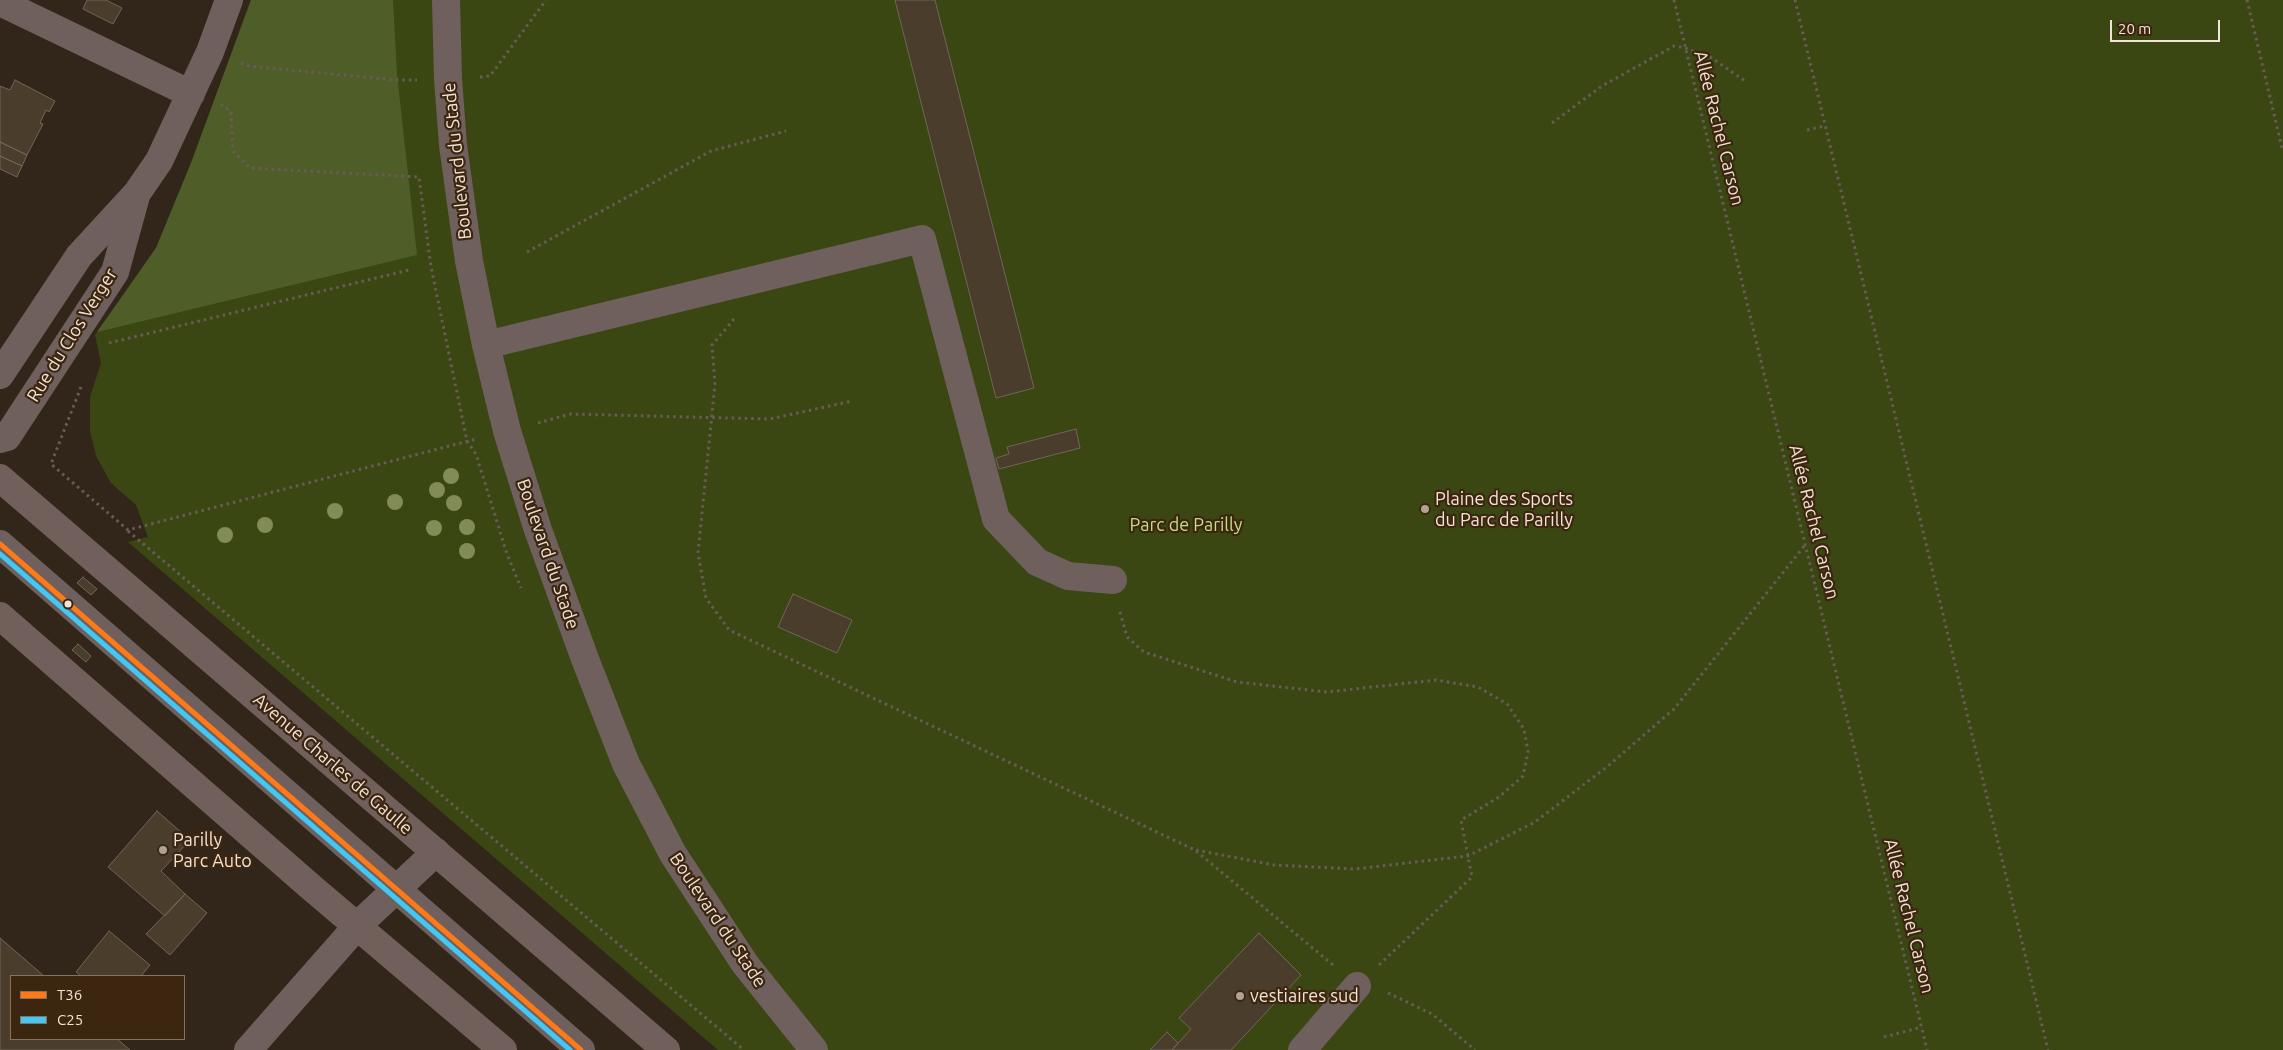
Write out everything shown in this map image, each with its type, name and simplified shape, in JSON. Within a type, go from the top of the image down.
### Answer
[{"type":"main road","name":"Avenue Charles de Gaulle","points":[[0,478],[666,1050]]},
{"type":"main road","points":[[0,616],[312,888],[358,925],[502,1050]]},
{"type":"street","name":"Rue du Clos Verger","points":[[0,375],[80,256],[138,192],[159,161],[210,52],[229,0]]},
{"type":"street","name":"Boulevard du Stade","points":[[446,0],[448,79],[460,202],[469,261],[486,345],[507,431],[538,530],[626,764],[673,854],[744,964],[814,1050]]},
{"type":"street","points":[[0,2],[191,94]]},
{"type":"street","name":"Rue du Clos Verger","points":[[0,439],[7,437],[115,272],[138,192]]},
{"type":"street","points":[[486,345],[922,239],[996,519],[1037,562],[1068,576],[1113,580]]},
{"type":"street","points":[[0,544],[581,1050]]},
{"type":"street","points":[[248,1050],[358,925],[436,852]]},
{"type":"street","points":[[1302,1050],[1357,986]]},
{"type":"path","points":[[210,52],[249,66],[395,80],[490,76],[546,0]]},
{"type":"path","name":"Allée Rachel Carson","points":[[1674,0],[1927,1050]]},
{"type":"path","points":[[1795,0],[2048,1050]]},
{"type":"path","points":[[2247,0],[2283,152]]},
{"type":"path","points":[[1552,123],[1602,86],[1674,46],[1712,58],[1745,81]]},
{"type":"path","points":[[191,94],[223,105],[231,112],[233,150],[250,168],[419,177],[431,267]]},
{"type":"path","points":[[1807,130],[1825,126]]},
{"type":"path","points":[[527,252],[711,150],[786,131]]},
{"type":"path","points":[[107,344],[409,270]]},
{"type":"path","points":[[739,314],[712,345],[715,384],[698,554],[706,598],[729,630],[1195,850],[1274,865],[1355,869],[1468,856],[1535,822],[1608,766],[1674,709],[1805,544]]},
{"type":"path","points":[[83,382],[51,464],[744,1050]]},
{"type":"path","points":[[128,530],[570,414],[770,419],[852,401]]},
{"type":"path","points":[[1113,580],[1126,637],[1144,652],[1237,682],[1327,692],[1436,680],[1478,687],[1507,704],[1524,729],[1528,752],[1523,776],[1499,798],[1461,820],[1472,877],[1357,986]]},
{"type":"path","points":[[1195,850],[1357,986],[1396,995],[1432,1014],[1475,1050]]},
{"type":"path","points":[[1884,1037],[1922,1027]]},
{"type":"green space","name":"Parc de Parilly","points":[[251,0],[2283,0],[2283,1050],[718,1050],[128,542],[148,537],[136,505],[111,483],[96,456],[90,431],[90,397],[101,363],[95,335],[156,248],[191,163]]},
{"type":"green space","points":[[251,0],[393,0],[397,74],[417,255],[97,332],[156,248],[191,163]]},
{"type":"building","points":[[87,0],[106,0],[122,8],[113,24],[83,9]]},
{"type":"building","points":[[895,0],[935,0],[1034,388],[996,398]]},
{"type":"building","points":[[15,80],[55,101],[49,112],[46,110],[40,123],[43,124],[27,155],[0,142],[0,86],[10,90]]},
{"type":"building","points":[[0,142],[27,155],[22,166],[0,156]]},
{"type":"building","points":[[0,156],[22,166],[17,177],[0,169]]},
{"type":"building","points":[[1076,429],[1080,448],[999,469],[996,458],[1009,454],[1007,447]]},
{"type":"building","points":[[83,577],[97,589],[91,595],[77,583]]},
{"type":"building","points":[[793,594],[852,620],[837,653],[778,627]]},
{"type":"building","points":[[78,644],[91,656],[86,662],[72,650]]},
{"type":"building","points":[[157,811],[190,840],[161,871],[185,894],[165,916],[108,867]]},
{"type":"building","points":[[185,894],[207,913],[170,955],[146,934]]},
{"type":"building","points":[[109,931],[150,965],[142,975],[80,975],[76,972]]},
{"type":"building","name":"vestiaires sud","points":[[1259,933],[1301,975],[1231,1050],[1172,1050],[1191,1029],[1179,1018]]},
{"type":"building","points":[[0,938],[43,975],[10,975],[10,1040],[118,1040],[130,1050],[0,1050]]},
{"type":"building","points":[[1167,1032],[1178,1043],[1172,1050],[1150,1050]]},
{"type":"transit line","name":"T36","points":[[0,544],[581,1050]]},
{"type":"transit line","name":"C25","points":[[0,554],[570,1050]]},
{"type":"place","name":"Plaine des Sports du Parc de Parilly","points":[[1425,509]]},
{"type":"place","name":"Parilly Parc Auto","points":[[163,850]]},
{"type":"place","name":"vestiaires sud","points":[[1240,996]]}]
